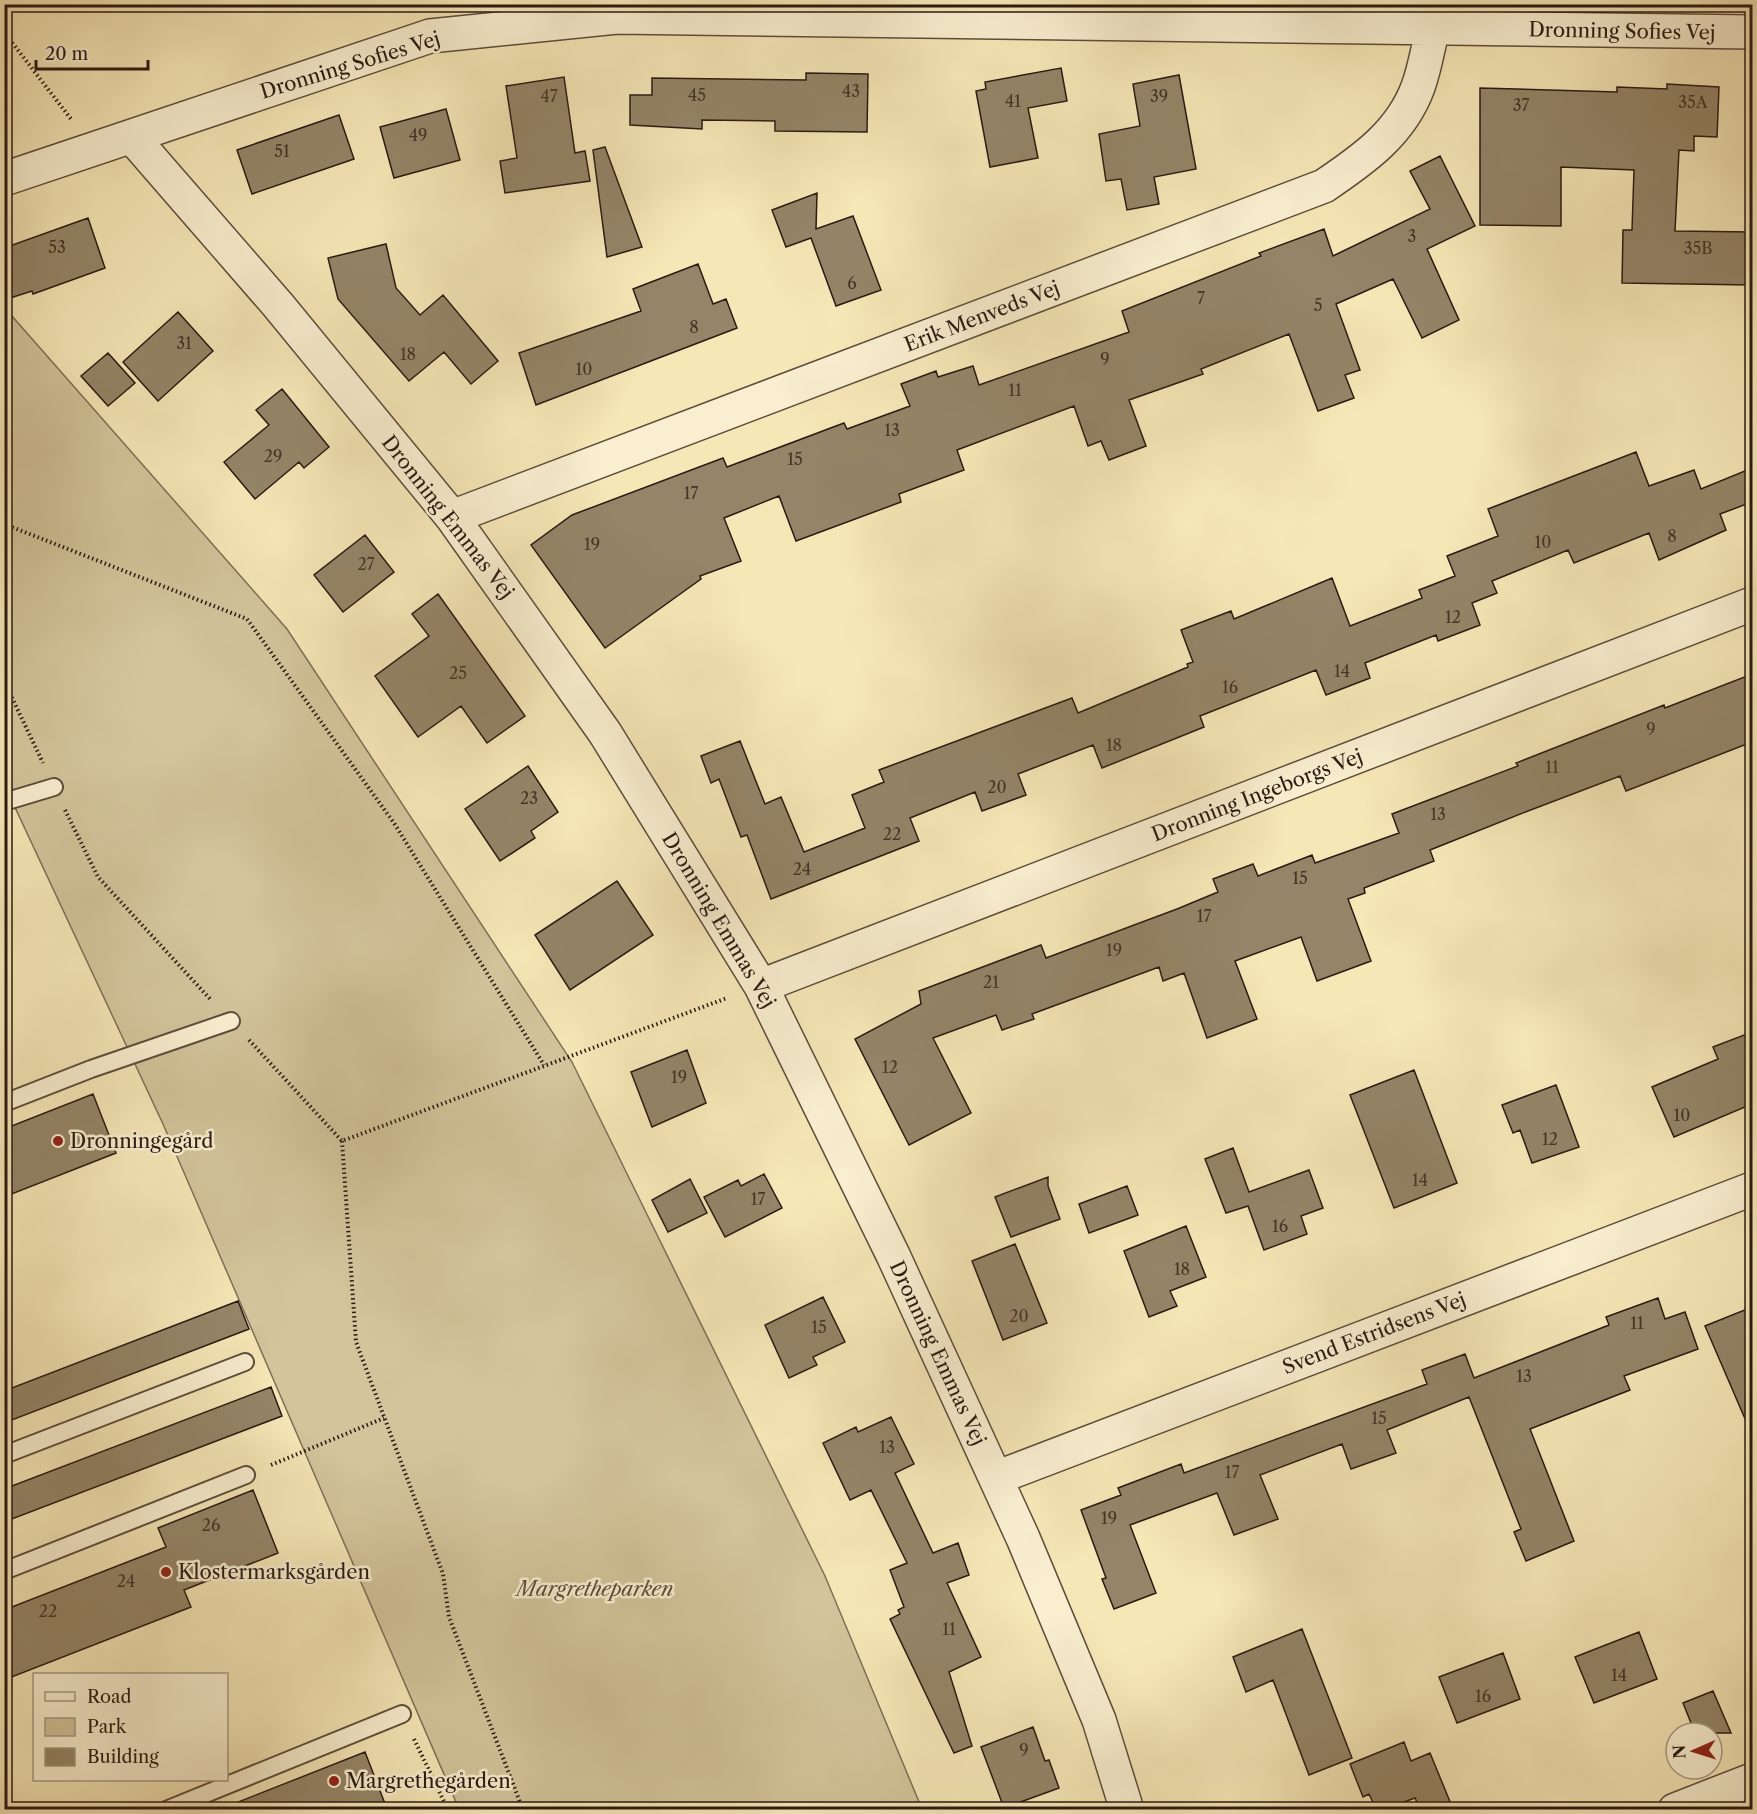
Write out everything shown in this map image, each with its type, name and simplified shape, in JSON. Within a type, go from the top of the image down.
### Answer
[{"type":"street","name":"Dronning Sofies Vej","points":[[4,178],[430,36],[617,17],[1752,32]]},
{"type":"street","name":"Erik Menveds Vej","points":[[452,517],[1324,186],[1357,164],[1388,138],[1396,127],[1418,87],[1434,28]]},
{"type":"street","name":"Dronning Emmas Vej","points":[[132,137],[271,297],[452,517],[605,733],[761,986],[893,1255],[996,1478],[1099,1720],[1127,1809]]},
{"type":"street","name":"Dronning Ingeborgs Vej","points":[[761,986],[1752,604]]},
{"type":"street","name":"Svend Estridsens Vej","points":[[996,1478],[1752,1189]]},
{"type":"street","points":[[1675,1809],[1752,1780]]},
{"type":"lane","points":[[4,802],[54,787]]},
{"type":"lane","points":[[4,1103],[91,1069],[231,1022]]},
{"type":"lane","points":[[4,1455],[245,1362]]},
{"type":"lane","points":[[4,1571],[246,1475]]},
{"type":"lane","points":[[166,1809],[402,1714]]},
{"type":"path","points":[[4,32],[94,148]]},
{"type":"path","points":[[4,524],[248,619],[394,823],[544,1065]]},
{"type":"path","points":[[4,681],[98,878],[342,1141],[357,1341],[443,1574],[449,1617],[523,1809]]},
{"type":"path","points":[[342,1141],[761,986]]},
{"type":"path","points":[[246,1475],[384,1418]]},
{"type":"path","points":[[402,1714],[448,1809]]},
{"type":"green space","name":"Margretheparken","points":[[4,307],[287,629],[572,1062],[825,1576],[922,1809],[459,1809],[163,1124],[5,786]]},
{"type":"building","points":[[1061,68],[1067,101],[1028,108],[1038,158],[990,167],[976,91],[986,89],[985,82]]},
{"type":"building","points":[[806,73],[868,74],[867,132],[775,131],[775,121],[702,120],[702,129],[630,125],[630,95],[652,95],[652,78],[806,80]]},
{"type":"building","points":[[1179,75],[1196,169],[1154,177],[1159,204],[1127,210],[1121,179],[1106,181],[1099,134],[1140,126],[1133,84]]},
{"type":"building","points":[[564,77],[575,153],[585,151],[590,181],[505,193],[500,161],[517,158],[506,86]]},
{"type":"building","points":[[1667,84],[1719,87],[1717,137],[1694,136],[1694,151],[1679,150],[1675,231],[1752,232],[1752,285],[1622,283],[1623,230],[1632,230],[1634,170],[1561,167],[1561,226],[1480,225],[1480,88],[1617,92],[1617,87],[1667,89]]},
{"type":"building","points":[[446,109],[460,160],[394,178],[380,127]]},
{"type":"building","points":[[339,115],[354,159],[252,194],[237,150]]},
{"type":"building","points":[[605,147],[642,247],[607,257],[593,150]]},
{"type":"building","points":[[1440,156],[1475,226],[1427,249],[1459,320],[1422,338],[1393,279],[1336,304],[1360,370],[1345,375],[1354,398],[1318,411],[1289,334],[1201,369],[1203,374],[1129,400],[1146,446],[1109,460],[1101,441],[1088,446],[1074,406],[957,450],[964,470],[899,494],[901,502],[796,541],[779,496],[724,518],[741,561],[700,576],[701,579],[605,648],[531,545],[572,515],[723,458],[727,467],[844,423],[847,429],[910,406],[901,384],[936,371],[938,377],[973,366],[979,385],[1129,332],[1122,311],[1261,256],[1259,253],[1324,229],[1333,256],[1430,209],[1410,171]]},
{"type":"building","points":[[817,193],[816,229],[853,216],[881,290],[836,306],[811,238],[786,247],[772,210]]},
{"type":"building","points":[[88,218],[105,268],[33,294],[32,291],[4,300],[4,248]]},
{"type":"building","points":[[386,244],[396,288],[420,315],[443,295],[498,361],[471,384],[444,352],[409,381],[338,299],[328,258]]},
{"type":"building","points":[[698,264],[713,304],[726,299],[737,328],[536,405],[519,353],[641,311],[633,289]]},
{"type":"building","points":[[178,312],[213,351],[158,401],[123,362]]},
{"type":"building","points":[[108,353],[135,383],[108,406],[81,376]]},
{"type":"building","points":[[282,389],[329,447],[304,468],[299,462],[255,499],[224,462],[269,425],[256,410]]},
{"type":"building","points":[[1636,452],[1649,486],[1694,470],[1701,489],[1752,468],[1752,502],[1720,514],[1726,530],[1659,560],[1649,533],[1574,563],[1568,550],[1492,581],[1497,593],[1472,603],[1480,625],[1438,641],[1436,635],[1365,663],[1370,678],[1326,695],[1316,670],[1200,716],[1204,727],[1102,768],[1093,745],[1018,774],[1026,795],[982,811],[975,792],[910,818],[919,841],[771,899],[747,835],[741,837],[719,779],[711,783],[701,756],[740,741],[765,804],[781,797],[804,852],[865,828],[852,795],[884,782],[879,770],[1072,698],[1078,713],[1188,667],[1187,664],[1193,662],[1181,630],[1231,611],[1234,619],[1332,578],[1350,626],[1422,598],[1419,590],[1455,576],[1447,556],[1498,536],[1488,509]]},
{"type":"building","points":[[365,535],[394,572],[343,612],[314,575]]},
{"type":"building","points":[[438,594],[525,716],[487,743],[461,706],[418,737],[375,676],[429,636],[412,614]]},
{"type":"building","points":[[1752,674],[1752,742],[1626,791],[1620,776],[1528,811],[1430,850],[1434,861],[1364,888],[1365,893],[1348,899],[1371,961],[1317,981],[1301,937],[1235,961],[1257,1019],[1207,1038],[1184,973],[1163,981],[1159,967],[1032,1014],[1034,1019],[1002,1030],[996,1015],[933,1038],[971,1113],[909,1145],[855,1039],[921,1004],[919,991],[1041,945],[1046,958],[1177,909],[1218,892],[1213,879],[1253,864],[1258,876],[1312,855],[1315,863],[1399,833],[1392,814],[1518,766],[1516,763],[1664,705],[1665,708]]},
{"type":"building","points":[[528,766],[558,812],[531,831],[535,838],[500,861],[465,809]]},
{"type":"building","points":[[617,881],[653,935],[570,990],[535,935]]},
{"type":"building","points":[[1752,1032],[1752,1104],[1674,1137],[1652,1087],[1718,1059],[1713,1047]]},
{"type":"building","points":[[687,1050],[706,1103],[652,1127],[631,1072]]},
{"type":"building","points":[[1414,1070],[1457,1183],[1394,1208],[1350,1095]]},
{"type":"building","points":[[1556,1085],[1579,1147],[1532,1163],[1520,1130],[1513,1133],[1502,1105]]},
{"type":"building","name":"Dronningegård","points":[[93,1094],[116,1153],[4,1197],[4,1129]]},
{"type":"building","points":[[1233,1148],[1249,1192],[1309,1170],[1323,1208],[1301,1216],[1307,1234],[1264,1250],[1248,1206],[1226,1213],[1205,1159]]},
{"type":"building","points":[[764,1174],[782,1208],[725,1237],[704,1197],[738,1180],[741,1186]]},
{"type":"building","points":[[1048,1177],[1048,1186],[1060,1219],[1011,1237],[995,1197]]},
{"type":"building","points":[[690,1179],[707,1213],[668,1232],[652,1200]]},
{"type":"building","points":[[1127,1186],[1138,1215],[1089,1233],[1079,1204]]},
{"type":"building","points":[[1186,1226],[1206,1277],[1170,1291],[1177,1306],[1149,1317],[1124,1251]]},
{"type":"building","points":[[1015,1244],[1047,1323],[1003,1340],[972,1261]]},
{"type":"building","points":[[823,1297],[845,1342],[813,1357],[817,1365],[789,1378],[765,1325]]},
{"type":"building","points":[[1658,1298],[1665,1319],[1685,1312],[1698,1349],[1624,1376],[1630,1390],[1530,1429],[1574,1541],[1526,1561],[1514,1532],[1521,1529],[1469,1397],[1387,1430],[1396,1453],[1351,1469],[1342,1444],[1260,1475],[1278,1519],[1234,1535],[1217,1493],[1130,1525],[1156,1593],[1114,1609],[1102,1579],[1106,1578],[1081,1510],[1121,1495],[1118,1488],[1181,1464],[1184,1473],[1427,1384],[1422,1370],[1465,1354],[1474,1378],[1609,1325],[1606,1317]]},
{"type":"building","points":[[238,1301],[249,1329],[4,1423],[4,1391]]},
{"type":"building","points":[[1752,1307],[1752,1435],[1705,1326]]},
{"type":"building","points":[[271,1387],[282,1416],[4,1522],[4,1489]]},
{"type":"building","points":[[891,1417],[914,1464],[895,1473],[933,1553],[958,1543],[969,1575],[947,1583],[981,1657],[949,1672],[972,1746],[954,1753],[890,1619],[900,1614],[898,1610],[904,1607],[890,1570],[907,1563],[871,1490],[850,1500],[823,1443],[856,1427],[858,1432]]},
{"type":"building","name":"Klostermarksgården","points":[[253,1490],[278,1553],[184,1590],[191,1607],[4,1680],[4,1610],[166,1547],[158,1528]]},
{"type":"building","points":[[1302,1629],[1352,1758],[1309,1775],[1273,1680],[1246,1692],[1233,1657]]},
{"type":"building","points":[[1639,1632],[1657,1679],[1594,1703],[1575,1657]]},
{"type":"building","points":[[1503,1653],[1520,1699],[1457,1723],[1439,1677]]},
{"type":"building","points":[[1713,1691],[1731,1733],[1724,1733],[1724,1721],[1690,1721],[1683,1703]]},
{"type":"building","points":[[1033,1727],[1045,1761],[1049,1760],[1059,1788],[1004,1808],[981,1747]]},
{"type":"building","points":[[1404,1742],[1411,1761],[1430,1753],[1453,1809],[1420,1809],[1415,1798],[1385,1809],[1376,1809],[1369,1794],[1363,1797],[1350,1764]]},
{"type":"building","name":"Margrethegården","points":[[365,1752],[387,1809],[223,1809],[223,1808]]},
{"type":"place","name":"Dronningegård","points":[[58,1141]]},
{"type":"place","name":"Klostermarksgården","points":[[166,1572]]},
{"type":"place","name":"Margrethegården","points":[[334,1781]]}]
